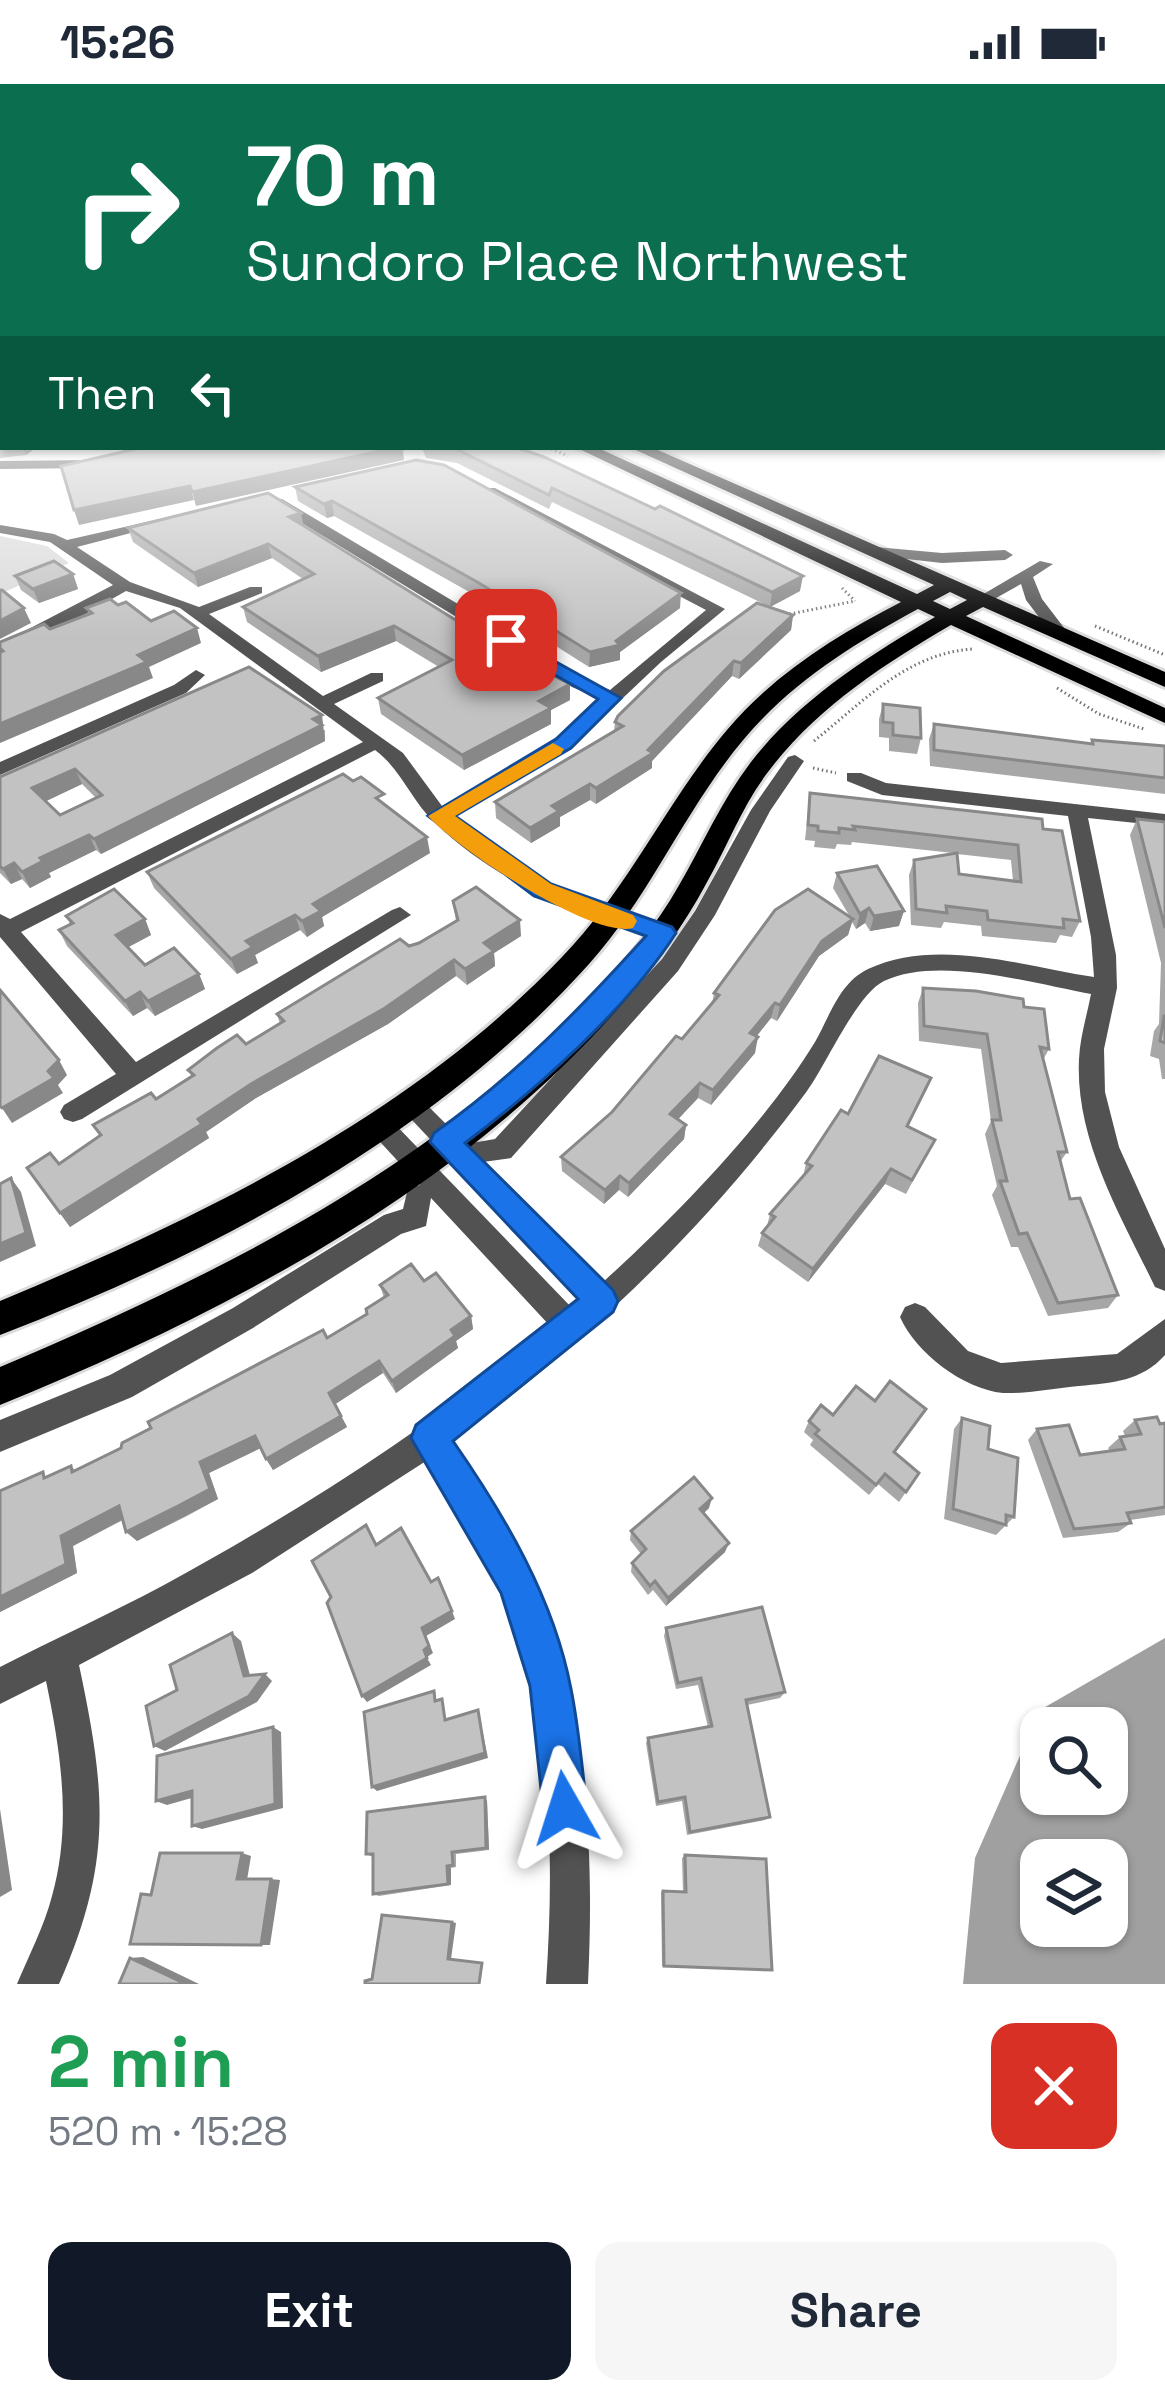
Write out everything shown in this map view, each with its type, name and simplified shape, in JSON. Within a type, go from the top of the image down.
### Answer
[{"type":"main road","points":[[610,460],[1024,651],[1162,725]]},
{"type":"main road","points":[[666,460],[1165,680]]},
{"type":"main road","points":[[761,530],[770,542],[850,583],[867,615],[846,641]]},
{"type":"main road","points":[[0,1318],[194,1234],[310,1170],[410,1104],[502,1031],[566,972],[612,918],[736,734],[778,691],[846,641],[949,585]]},
{"type":"main road","points":[[0,1386],[127,1332],[231,1280],[349,1212],[499,1102],[572,1037],[663,933],[770,753],[844,688],[982,598]]},
{"type":"main road","points":[[844,688],[943,642],[1024,651]]},
{"type":"street","points":[[0,478],[7,466],[104,463]]},
{"type":"street","points":[[440,816],[563,744],[717,609],[479,485]]},
{"type":"street","points":[[248,501],[293,492]]},
{"type":"street","points":[[271,496],[482,626],[611,698]]},
{"type":"street","points":[[66,545],[179,516]]},
{"type":"street","points":[[0,529],[43,534],[124,586],[198,613],[396,757],[440,816],[542,890],[663,933]]},
{"type":"street","points":[[876,552],[942,558],[1006,554],[949,585]]},
{"type":"street","points":[[982,598],[1045,564]]},
{"type":"street","points":[[1025,575],[1034,600],[1060,633]]},
{"type":"street","points":[[0,650],[32,638],[124,586]]},
{"type":"street","points":[[198,613],[256,590]]},
{"type":"street","points":[[0,769],[180,689],[196,675]]},
{"type":"street","points":[[324,702],[377,677]]},
{"type":"street","points":[[133,1076],[4,926],[377,742]]},
{"type":"street","points":[[476,1151],[502,1150],[541,1102],[637,1005],[704,915],[761,810],[795,761]]},
{"type":"street","points":[[854,777],[882,789],[1165,820]]},
{"type":"street","points":[[1077,811],[1093,881],[1105,988],[1091,1049],[1099,1125],[1165,1278]]},
{"type":"street","points":[[74,1112],[400,915]]},
{"type":"street","points":[[0,1686],[244,1559],[429,1438],[602,1301],[727,1175],[822,1051],[851,994],[869,977],[899,965],[932,964],[1105,988]]},
{"type":"street","points":[[410,1104],[602,1301]]},
{"type":"street","points":[[379,1124],[570,1327]]},
{"type":"street","points":[[0,1436],[121,1386],[243,1318],[394,1224],[416,1218],[418,1196]]},
{"type":"street","points":[[915,1317],[958,1362],[1001,1378],[1121,1367],[1147,1353],[1165,1333]]},
{"type":"street","points":[[429,1438],[474,1503],[518,1586],[550,1686],[567,1852],[567,1984]]},
{"type":"street","points":[[38,1984],[68,1918],[86,1836],[81,1761],[59,1655]]},
{"type":"path","points":[[772,616],[863,603]]},
{"type":"path","points":[[1088,623],[1165,656]]},
{"type":"path","points":[[795,761],[870,695],[937,652],[983,651]]},
{"type":"path","points":[[1054,686],[1099,714],[1162,725]]},
{"type":"path","points":[[795,761],[854,777]]},
{"type":"shaded area","points":[[0,536],[47,546],[69,563],[0,594]]},
{"type":"shaded area","points":[[1165,1638],[1165,1984],[963,1984],[975,1858],[1020,1756],[1020,1815],[1128,1815],[1128,1707],[1045,1707]]},
{"type":"building","points":[[89,460],[340,460],[192,492],[190,486],[74,510],[61,466]]},
{"type":"building","points":[[416,460],[444,465],[681,593],[616,641],[620,645],[590,652],[479,583],[332,501],[324,504],[295,487]]},
{"type":"building","points":[[478,460],[550,460],[655,509],[660,506],[803,576],[772,592],[552,488],[549,495]]},
{"type":"building","points":[[268,493],[301,513],[289,517],[512,655],[570,684],[539,701],[551,708],[462,755],[378,698],[452,660],[394,626],[318,656],[243,607],[314,574],[268,544],[194,573],[128,528]]},
{"type":"building","points":[[54,561],[73,574],[33,589],[15,576]]},
{"type":"building","points":[[0,590],[24,608],[0,621]]},
{"type":"building","points":[[110,599],[118,605],[126,602],[151,621],[174,611],[197,628],[138,655],[147,662],[0,724],[0,642],[44,624],[50,629],[92,613],[86,608]]},
{"type":"building","points":[[757,603],[793,615],[741,663],[734,661],[648,750],[653,753],[596,788],[590,784],[552,806],[559,811],[530,828],[495,802],[623,726],[615,722],[618,716],[664,671]]},
{"type":"building","points":[[249,667],[322,715],[313,719],[322,725],[94,839],[89,835],[40,858],[43,861],[22,872],[14,863],[0,866],[0,777]],"holes":[[[75,769],[102,795],[60,815],[32,788]]]},
{"type":"building","points":[[883,704],[920,708],[921,738],[893,735],[893,723],[883,722]]},
{"type":"building","points":[[934,724],[1093,744],[1092,740],[1165,746],[1165,778],[934,750]]},
{"type":"building","points":[[343,774],[353,781],[361,777],[384,794],[376,798],[427,837],[313,904],[321,911],[302,921],[295,915],[246,941],[253,947],[231,959],[147,872]]},
{"type":"building","points":[[810,793],[1042,819],[1043,829],[1062,831],[1080,921],[1063,919],[1064,928],[988,920],[987,911],[946,906],[947,913],[916,909],[914,860],[957,853],[959,874],[1021,882],[1018,845],[853,826],[855,830],[839,828],[839,833],[818,831],[818,826],[808,825]]},
{"type":"building","points":[[1137,819],[1165,822],[1165,928]]},
{"type":"building","points":[[877,866],[904,911],[874,916],[869,908],[860,914],[837,873]]},
{"type":"building","points":[[476,887],[520,920],[484,943],[494,951],[465,969],[454,960],[385,1008],[251,1084],[198,1119],[202,1124],[60,1213],[27,1168],[50,1153],[59,1164],[101,1135],[93,1125],[151,1093],[156,1099],[194,1075],[188,1070],[237,1035],[246,1044],[284,1021],[277,1014],[400,939],[409,946],[419,943],[458,920],[453,901]]},
{"type":"building","points":[[114,889],[145,919],[116,935],[145,965],[174,948],[199,974],[148,1001],[140,992],[125,1001],[59,930],[73,923],[66,916]]},
{"type":"building","points":[[808,889],[853,919],[822,941],[780,1005],[775,1003],[750,1033],[758,1037],[713,1090],[700,1083],[670,1114],[686,1125],[629,1183],[620,1176],[605,1190],[561,1157],[612,1112],[676,1036],[682,1039],[719,995],[714,993],[775,910]]},
{"type":"building","points":[[923,988],[1023,999],[1024,1007],[1044,1009],[1049,1049],[1040,1047],[1067,1152],[1058,1152],[1070,1199],[1080,1198],[1118,1295],[1058,1303],[1027,1233],[1019,1234],[1000,1181],[1007,1181],[992,1120],[1001,1120],[987,1034],[924,1026]]},
{"type":"building","points":[[0,990],[59,1060],[48,1071],[54,1078],[2,1108],[0,1106]]},
{"type":"building","points":[[879,1056],[931,1078],[907,1126],[935,1140],[912,1180],[891,1169],[813,1269],[762,1233],[775,1217],[770,1214],[812,1166],[806,1163],[841,1110],[848,1114]]},
{"type":"building","points":[[11,1178],[26,1233],[0,1244],[0,1184]]},
{"type":"building","points":[[411,1264],[424,1281],[436,1273],[471,1316],[451,1330],[455,1336],[392,1381],[379,1361],[329,1393],[341,1416],[266,1459],[255,1436],[200,1462],[210,1489],[178,1506],[126,1532],[119,1506],[61,1536],[66,1564],[0,1597],[0,1491],[43,1472],[44,1478],[71,1466],[72,1472],[121,1448],[122,1443],[151,1428],[148,1422],[323,1330],[327,1338],[367,1314],[366,1309],[388,1295],[380,1285]]},
{"type":"building","points":[[890,1381],[926,1409],[894,1452],[919,1473],[906,1492],[885,1474],[876,1485],[815,1434],[819,1430],[809,1421],[821,1405],[833,1415],[856,1386],[875,1401]]},
{"type":"building","points":[[1157,1417],[1160,1424],[1165,1423],[1165,1507],[1127,1513],[1131,1523],[1074,1529],[1037,1429],[1069,1425],[1080,1455],[1125,1449],[1120,1437],[1141,1434],[1135,1420]]},
{"type":"building","points":[[962,1418],[990,1426],[988,1449],[1018,1458],[1014,1517],[1006,1515],[1006,1525],[953,1509]]},
{"type":"building","points":[[694,1477],[712,1498],[700,1509],[729,1543],[668,1598],[655,1581],[650,1586],[632,1563],[646,1549],[631,1531]]},
{"type":"building","points":[[366,1525],[376,1545],[401,1528],[431,1582],[438,1578],[452,1611],[422,1628],[429,1646],[424,1650],[427,1658],[362,1696],[327,1603],[331,1597],[312,1561]]},
{"type":"building","points":[[762,1607],[785,1692],[746,1700],[770,1817],[690,1832],[685,1797],[658,1802],[648,1738],[712,1726],[701,1678],[678,1683],[666,1628]]},
{"type":"building","points":[[232,1633],[244,1676],[265,1674],[249,1696],[154,1746],[146,1706],[177,1690],[170,1665]]},
{"type":"building","points":[[434,1691],[435,1701],[442,1699],[445,1720],[478,1710],[485,1753],[372,1787],[364,1712]]},
{"type":"building","points":[[273,1727],[275,1804],[192,1826],[192,1791],[156,1801],[157,1756]]},
{"type":"building","points":[[485,1797],[486,1848],[452,1852],[448,1884],[373,1894],[373,1854],[366,1854],[367,1812]]},
{"type":"building","points":[[160,1853],[242,1853],[237,1879],[271,1879],[261,1945],[130,1944],[141,1894],[151,1895]]},
{"type":"building","points":[[685,1855],[766,1859],[772,1970],[664,1966],[663,1891],[686,1892]]},
{"type":"building","points":[[382,1915],[452,1922],[448,1959],[482,1963],[479,1984],[365,1984],[372,1979]]},
{"type":"building","points":[[130,1958],[186,1984],[119,1984]]},
{"type":"slow traffic","points":[[553,749],[440,816],[542,890],[624,921]]},
{"type":"route","points":[[506,640],[611,698],[563,744],[440,816],[542,890],[663,933],[572,1037],[445,1142],[602,1301],[429,1438],[474,1503],[518,1586],[550,1686],[565,1808]]}]
